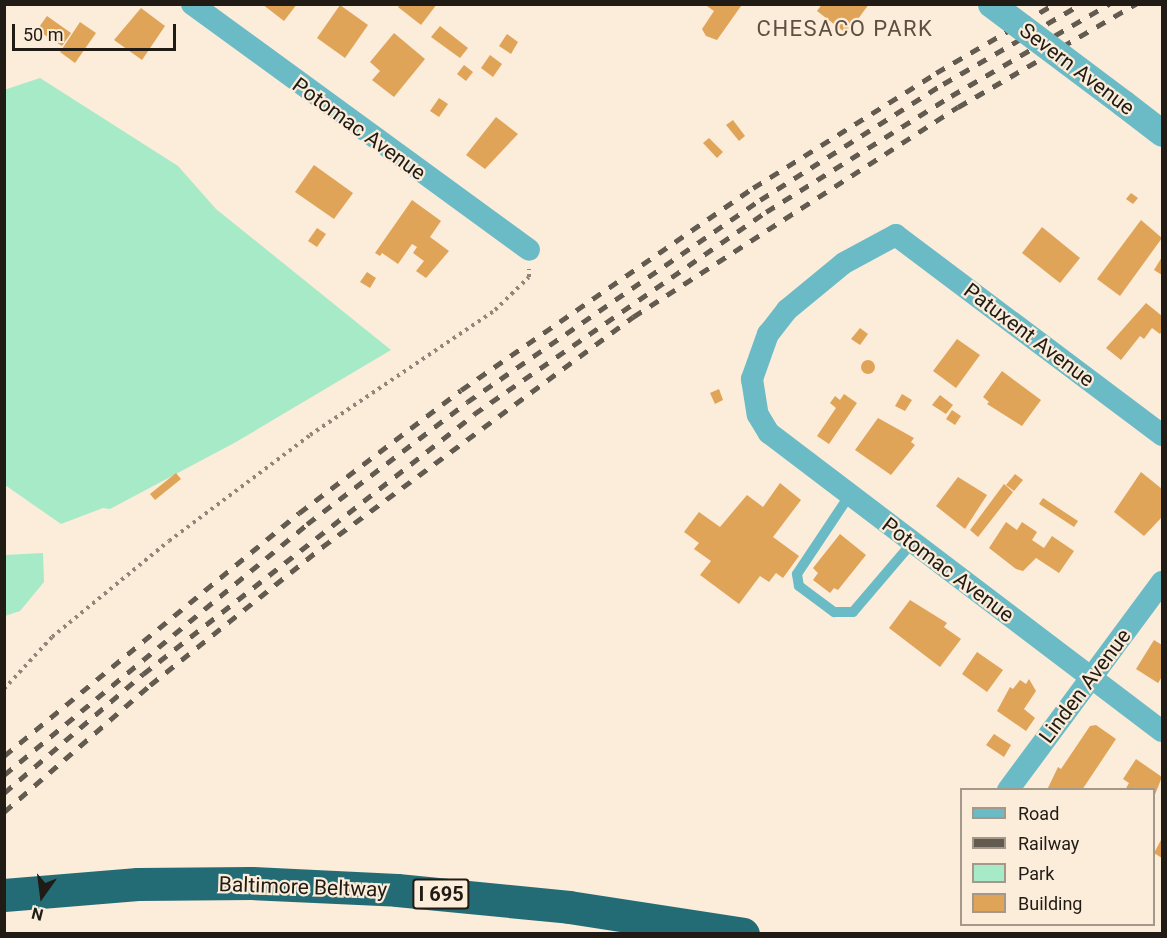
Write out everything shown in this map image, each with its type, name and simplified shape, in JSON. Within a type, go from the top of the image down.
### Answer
[{"type":"highway","name":"Baltimore Beltway","points":[[4,895],[138,884],[251,883],[396,890],[569,907],[743,933]]},
{"type":"street","name":"Potomac Avenue","points":[[192,4],[529,250]]},
{"type":"street","name":"Severn Avenue","points":[[992,4],[1162,133]]},
{"type":"street","name":"Patuxent Avenue","points":[[753,394],[752,379],[760,351],[787,310],[844,262],[896,235],[1162,435]]},
{"type":"street","name":"Potomac Avenue","points":[[753,394],[758,415],[769,433],[849,496],[1092,676],[1162,731]]},
{"type":"street","name":"Linden Avenue","points":[[1009,788],[1162,582]]},
{"type":"lane","points":[[849,496],[797,574],[799,586],[834,612],[854,612],[912,543]]},
{"type":"path","points":[[4,689],[52,637],[169,541],[310,435],[495,310],[529,277],[529,250]]},
{"type":"green space","points":[[40,78],[178,166],[216,209],[391,350],[236,442],[110,509],[103,508],[61,524],[5,485],[4,90]]},
{"type":"green space","points":[[43,553],[44,582],[20,611],[5,616],[5,555]]},
{"type":"building","points":[[262,4],[297,4],[284,21]]},
{"type":"building","points":[[401,4],[437,4],[421,25],[398,7]]},
{"type":"building","points":[[704,4],[741,6],[717,40],[706,36],[702,29],[714,11]]},
{"type":"building","points":[[822,4],[869,4],[847,34],[817,11]]},
{"type":"building","points":[[340,5],[368,25],[345,58],[317,38]]},
{"type":"building","points":[[141,8],[165,26],[142,60],[114,40]]},
{"type":"building","points":[[47,16],[71,33],[62,46],[37,30]]},
{"type":"building","points":[[80,22],[96,33],[75,63],[60,52]]},
{"type":"building","points":[[440,26],[468,48],[460,58],[431,37]]},
{"type":"building","points":[[394,33],[425,59],[394,97],[372,80],[380,71],[370,62]]},
{"type":"building","points":[[507,34],[518,42],[511,54],[499,46]]},
{"type":"building","points":[[490,55],[502,64],[493,77],[481,68]]},
{"type":"building","points":[[464,65],[473,72],[466,81],[457,74]]},
{"type":"building","points":[[439,98],[448,104],[439,117],[430,111]]},
{"type":"building","points":[[496,117],[518,134],[485,169],[466,155]]},
{"type":"building","points":[[733,120],[745,136],[739,141],[726,125]]},
{"type":"building","points":[[709,138],[723,152],[717,158],[703,143]]},
{"type":"building","points":[[314,165],[353,193],[334,219],[295,192]]},
{"type":"building","points":[[1131,193],[1138,198],[1133,204],[1126,199]]},
{"type":"building","points":[[412,200],[441,221],[430,237],[449,251],[426,278],[416,271],[424,261],[413,253],[417,247],[412,244],[398,264],[382,253],[380,256],[375,253]]},
{"type":"building","points":[[1141,220],[1162,238],[1120,296],[1097,279]]},
{"type":"building","points":[[1042,227],[1080,258],[1060,283],[1022,253]]},
{"type":"building","points":[[317,228],[326,234],[317,247],[308,241]]},
{"type":"building","points":[[1162,257],[1162,275],[1154,270]]},
{"type":"building","points":[[367,272],[376,278],[370,288],[360,282]]},
{"type":"building","points":[[1146,303],[1162,316],[1162,331],[1160,334],[1152,328],[1144,339],[1140,336],[1121,360],[1106,348]]},
{"type":"building","points":[[860,328],[868,334],[860,345],[851,339]]},
{"type":"building","points":[[957,339],[980,355],[956,388],[933,371]]},
{"type":"building","points":[[868,360],[873,362],[875,367],[873,372],[868,374],[863,372],[861,367],[863,362]]},
{"type":"building","points":[[1002,371],[1041,400],[1022,426],[987,404],[989,402],[983,397]]},
{"type":"building","points":[[719,389],[723,400],[715,404],[710,393]]},
{"type":"building","points":[[844,394],[857,403],[829,444],[817,436],[836,408],[830,403],[835,396],[840,400]]},
{"type":"building","points":[[902,394],[912,400],[905,411],[895,406]]},
{"type":"building","points":[[940,395],[953,405],[946,414],[932,405]]},
{"type":"building","points":[[952,410],[961,416],[955,425],[946,419]]},
{"type":"building","points":[[878,418],[914,438],[911,442],[915,445],[891,475],[855,450]]},
{"type":"building","points":[[1141,472],[1162,489],[1162,517],[1144,536],[1114,512]]},
{"type":"building","points":[[176,473],[181,479],[155,500],[150,494]]},
{"type":"building","points":[[1015,474],[1023,480],[1014,491],[1006,485]]},
{"type":"building","points":[[958,477],[987,495],[965,529],[936,506]]},
{"type":"building","points":[[780,483],[801,500],[773,537],[799,556],[783,578],[776,573],[769,582],[760,576],[739,604],[700,575],[711,561],[694,549],[699,543],[684,532],[699,512],[720,527],[747,495],[763,507]]},
{"type":"building","points":[[1004,484],[1013,492],[978,537],[970,530]]},
{"type":"building","points":[[1043,498],[1078,521],[1074,527],[1039,504]]},
{"type":"building","points":[[1006,522],[1017,530],[1022,522],[1037,532],[1032,540],[1044,548],[1052,536],[1074,551],[1059,573],[1036,558],[1023,571],[1016,569],[989,548]]},
{"type":"building","points":[[840,534],[866,555],[838,590],[834,588],[830,593],[813,580],[818,573],[813,568]]},
{"type":"building","points":[[910,600],[947,623],[944,627],[961,639],[940,667],[889,628]]},
{"type":"building","points":[[1154,640],[1162,645],[1162,677],[1158,683],[1136,669]]},
{"type":"building","points":[[977,652],[1003,670],[987,692],[962,674]]},
{"type":"building","points":[[1029,679],[1036,691],[1024,709],[1035,718],[1026,731],[997,711],[1010,687],[1013,689],[1020,680],[1026,684]]},
{"type":"building","points":[[1096,725],[1116,739],[1083,788],[1048,788],[1058,767],[1061,769],[1090,726]]},
{"type":"building","points":[[994,734],[1011,745],[1004,757],[986,745]]},
{"type":"building","points":[[1136,759],[1162,777],[1155,794],[1155,788],[1126,788],[1129,783],[1123,779]]},
{"type":"building","points":[[1161,840],[1162,858],[1155,851]]},
{"type":"railway","points":[[4,756],[299,513],[461,390],[753,188],[936,73],[1054,4]]},
{"type":"railway","points":[[4,775],[307,524],[467,402],[760,200],[943,84],[1081,4]]},
{"type":"railway","points":[[4,793],[143,674],[474,414],[766,212],[951,96],[1109,4]]},
{"type":"railway","points":[[4,812],[150,685],[322,547],[633,317],[958,107],[1136,4]]},
{"type":"district","name":"CHESACO PARK","points":[[845,29]]}]
